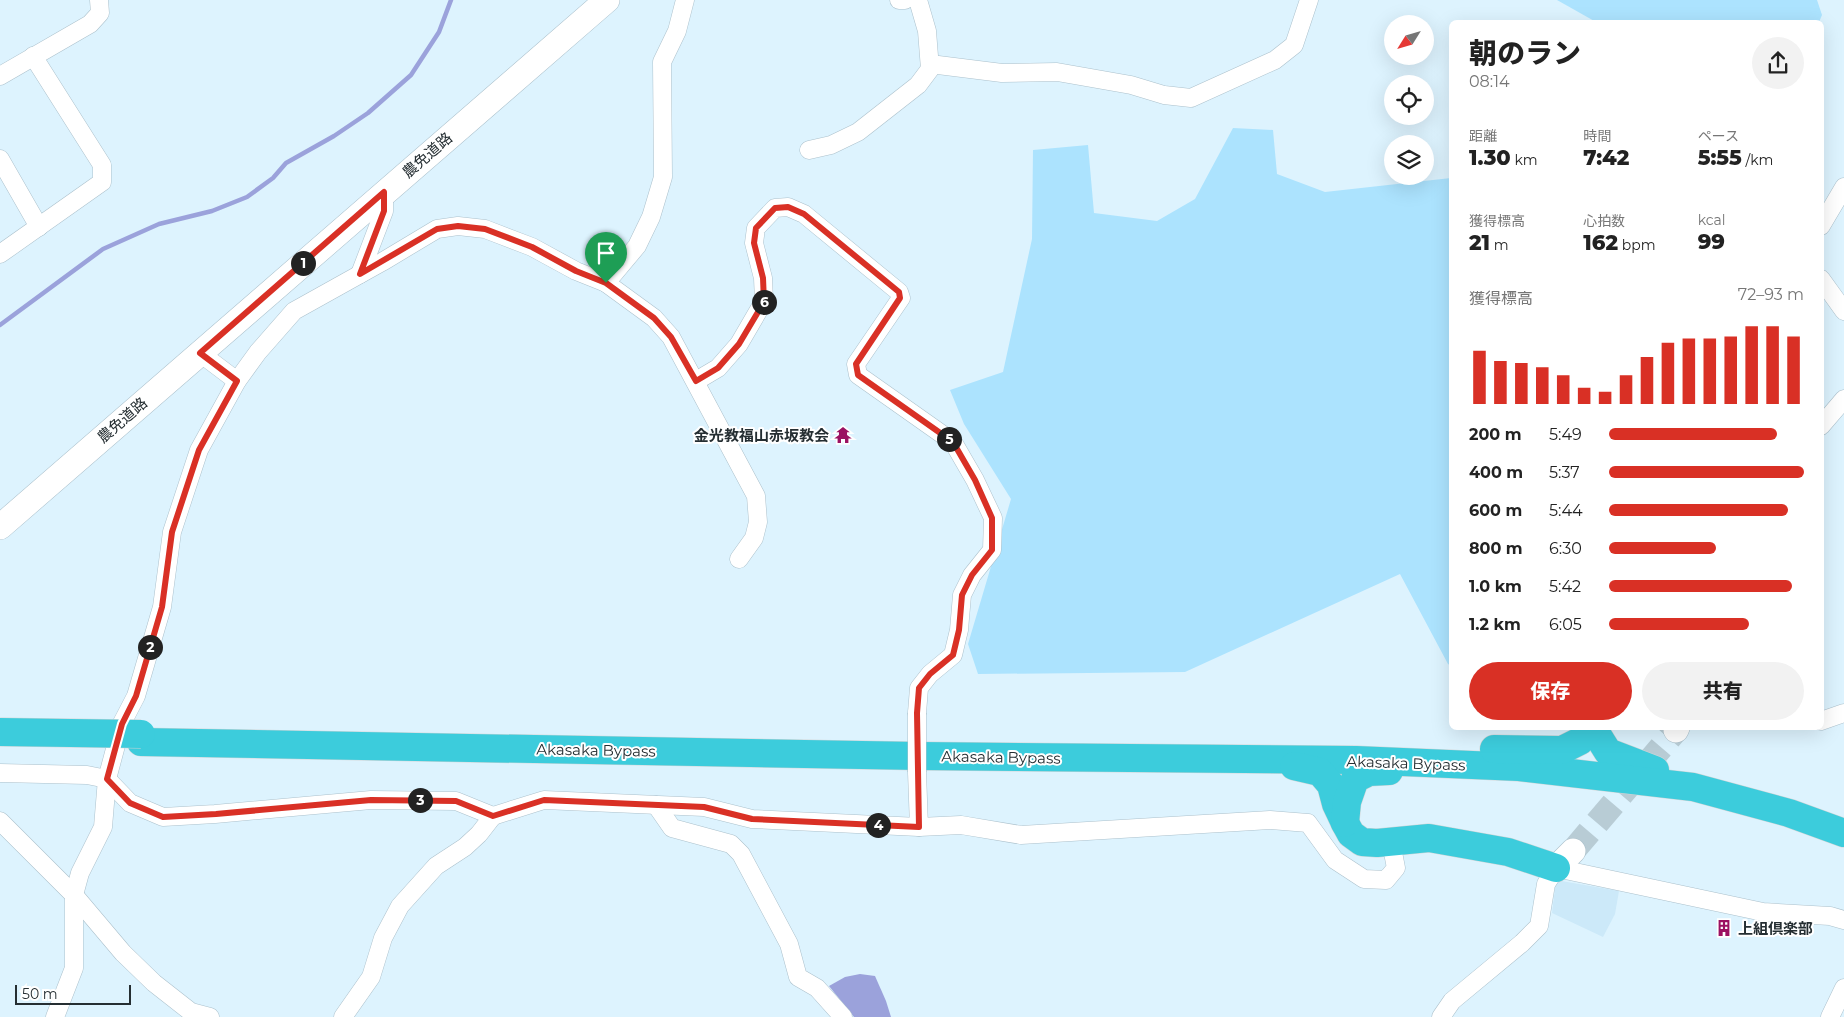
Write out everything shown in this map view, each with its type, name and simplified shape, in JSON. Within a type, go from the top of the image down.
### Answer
[{"type":"highway","points":[[1343,753],[1389,747],[1562,750],[1580,741],[1589,730]]},
{"type":"highway","points":[[1592,730],[1608,752],[1655,770]]},
{"type":"highway","name":"Akasaka Bypass","points":[[0,732],[1343,753],[1522,758],[1655,770],[1738,784],[1844,819]]},
{"type":"highway","name":"Akasaka Bypass","points":[[0,741],[135,733],[1274,760],[1356,760],[1520,768],[1693,787],[1789,813],[1844,833]]},
{"type":"highway","points":[[1274,760],[1320,772],[1331,784],[1336,804],[1344,823],[1351,834],[1362,842],[1377,843],[1429,838],[1564,860]]},
{"type":"highway","points":[[1344,823],[1347,802],[1355,779],[1368,772],[1461,773],[1520,768]]},
{"type":"street","points":[[0,76],[90,24],[100,13],[99,0]]},
{"type":"street","name":"農免道路","points":[[0,527],[607,0]]},
{"type":"street","points":[[606,283],[637,246],[651,217],[663,178],[662,62],[678,31],[686,0]]},
{"type":"street","points":[[899,0],[905,0]]},
{"type":"street","points":[[809,150],[831,145],[858,132],[918,85],[930,69],[927,31],[918,0]]},
{"type":"street","points":[[930,64],[1002,73],[1057,72],[1131,85],[1164,95],[1191,98],[1274,60],[1294,45],[1310,0]]},
{"type":"street","points":[[0,254],[102,182],[102,164],[33,56]]},
{"type":"street","points":[[2,167],[39,227]]},
{"type":"street","points":[[1824,221],[1844,187]]},
{"type":"street","points":[[360,274],[384,211],[384,192]]},
{"type":"street","points":[[696,381],[718,368],[739,344],[764,302],[763,278],[754,243],[756,228],[775,208],[788,207],[804,214],[899,292],[900,298],[856,364],[858,375],[953,442],[975,480],[992,518],[992,550],[972,575],[962,595],[959,630],[953,655],[930,674],[919,688],[917,713],[919,827]]},
{"type":"street","points":[[55,1017],[74,968],[74,895],[80,873],[103,827],[107,779],[135,733],[136,696],[162,607],[172,532],[199,450],[237,381],[258,352],[294,311],[437,229],[458,226],[485,229],[532,247],[576,271],[606,283],[654,318],[671,337],[756,496],[758,522],[754,538],[739,559]]},
{"type":"street","points":[[1824,282],[1841,302]]},
{"type":"street","points":[[200,353],[237,381]]},
{"type":"street","points":[[1824,422],[1844,399]]},
{"type":"street","points":[[1824,720],[1844,714]]},
{"type":"street","points":[[0,721],[135,733]]},
{"type":"street","points":[[0,773],[87,775],[107,779],[130,803],[163,817],[371,800],[456,801],[493,816]]},
{"type":"street","points":[[343,1017],[371,977],[383,938],[400,906],[436,866],[479,834],[493,816],[544,800],[704,807],[752,819],[919,827],[961,825],[1021,835],[1270,820],[1308,823],[1335,860],[1364,879],[1386,880],[1396,868],[1391,842]]},
{"type":"street","points":[[656,805],[672,828],[731,844],[741,854],[789,944],[798,977],[816,988],[842,1017]]},
{"type":"street","points":[[0,821],[74,895],[123,953],[154,983],[191,1012],[210,1017]]},
{"type":"street","points":[[1442,1017],[1452,1002],[1522,943],[1539,926],[1546,884],[1564,860],[1763,912],[1830,916],[1844,920]]},
{"type":"street","points":[[1830,1017],[1844,988]]},
{"type":"shaded area","points":[[1557,0],[1817,0],[1822,15],[1820,20],[1592,20]]},
{"type":"shaded area","points":[[1233,128],[1273,130],[1277,174],[1325,192],[1388,185],[1434,185],[1434,180],[1449,178],[1449,665],[1400,574],[1185,672],[978,674],[968,644],[1011,499],[964,424],[950,390],[1003,372],[1032,239],[1033,150],[1088,145],[1094,213],[1157,221],[1195,199]]},
{"type":"shaded area","points":[[1556,880],[1619,891],[1615,914],[1603,937],[1552,913]]},
{"type":"shaded area","points":[[860,974],[875,976],[891,1017],[854,1017],[829,986],[845,977]]},
{"type":"waterway","points":[[0,325],[103,249],[159,224],[212,211],[247,197],[273,178],[286,163],[334,136],[368,113],[411,75],[439,32],[451,0]]},
{"type":"tunnel","points":[[1573,851],[1676,730]]},
{"type":"place","name":"金光教福山赤坂教会","points":[[843,435]]},
{"type":"place","name":"上組倶楽部","points":[[1724,928]]},
{"type":"route","points":[[384,192],[384,211],[360,274],[437,229],[458,226],[485,229],[532,247],[576,271],[606,283],[654,318],[671,337],[696,381],[718,368],[739,344],[764,302],[763,278],[754,243],[756,228],[775,208],[788,207],[804,214],[899,292],[900,298],[856,364],[858,375],[953,442],[975,480],[992,518],[992,550],[972,575],[962,595],[959,630],[953,655],[930,674],[919,688],[917,713],[919,827],[752,819],[704,807],[544,800],[493,816],[456,801],[371,800],[163,817],[130,803],[107,779],[122,724],[136,696],[162,607],[172,532],[199,450],[237,381],[200,353],[384,192]]}]
